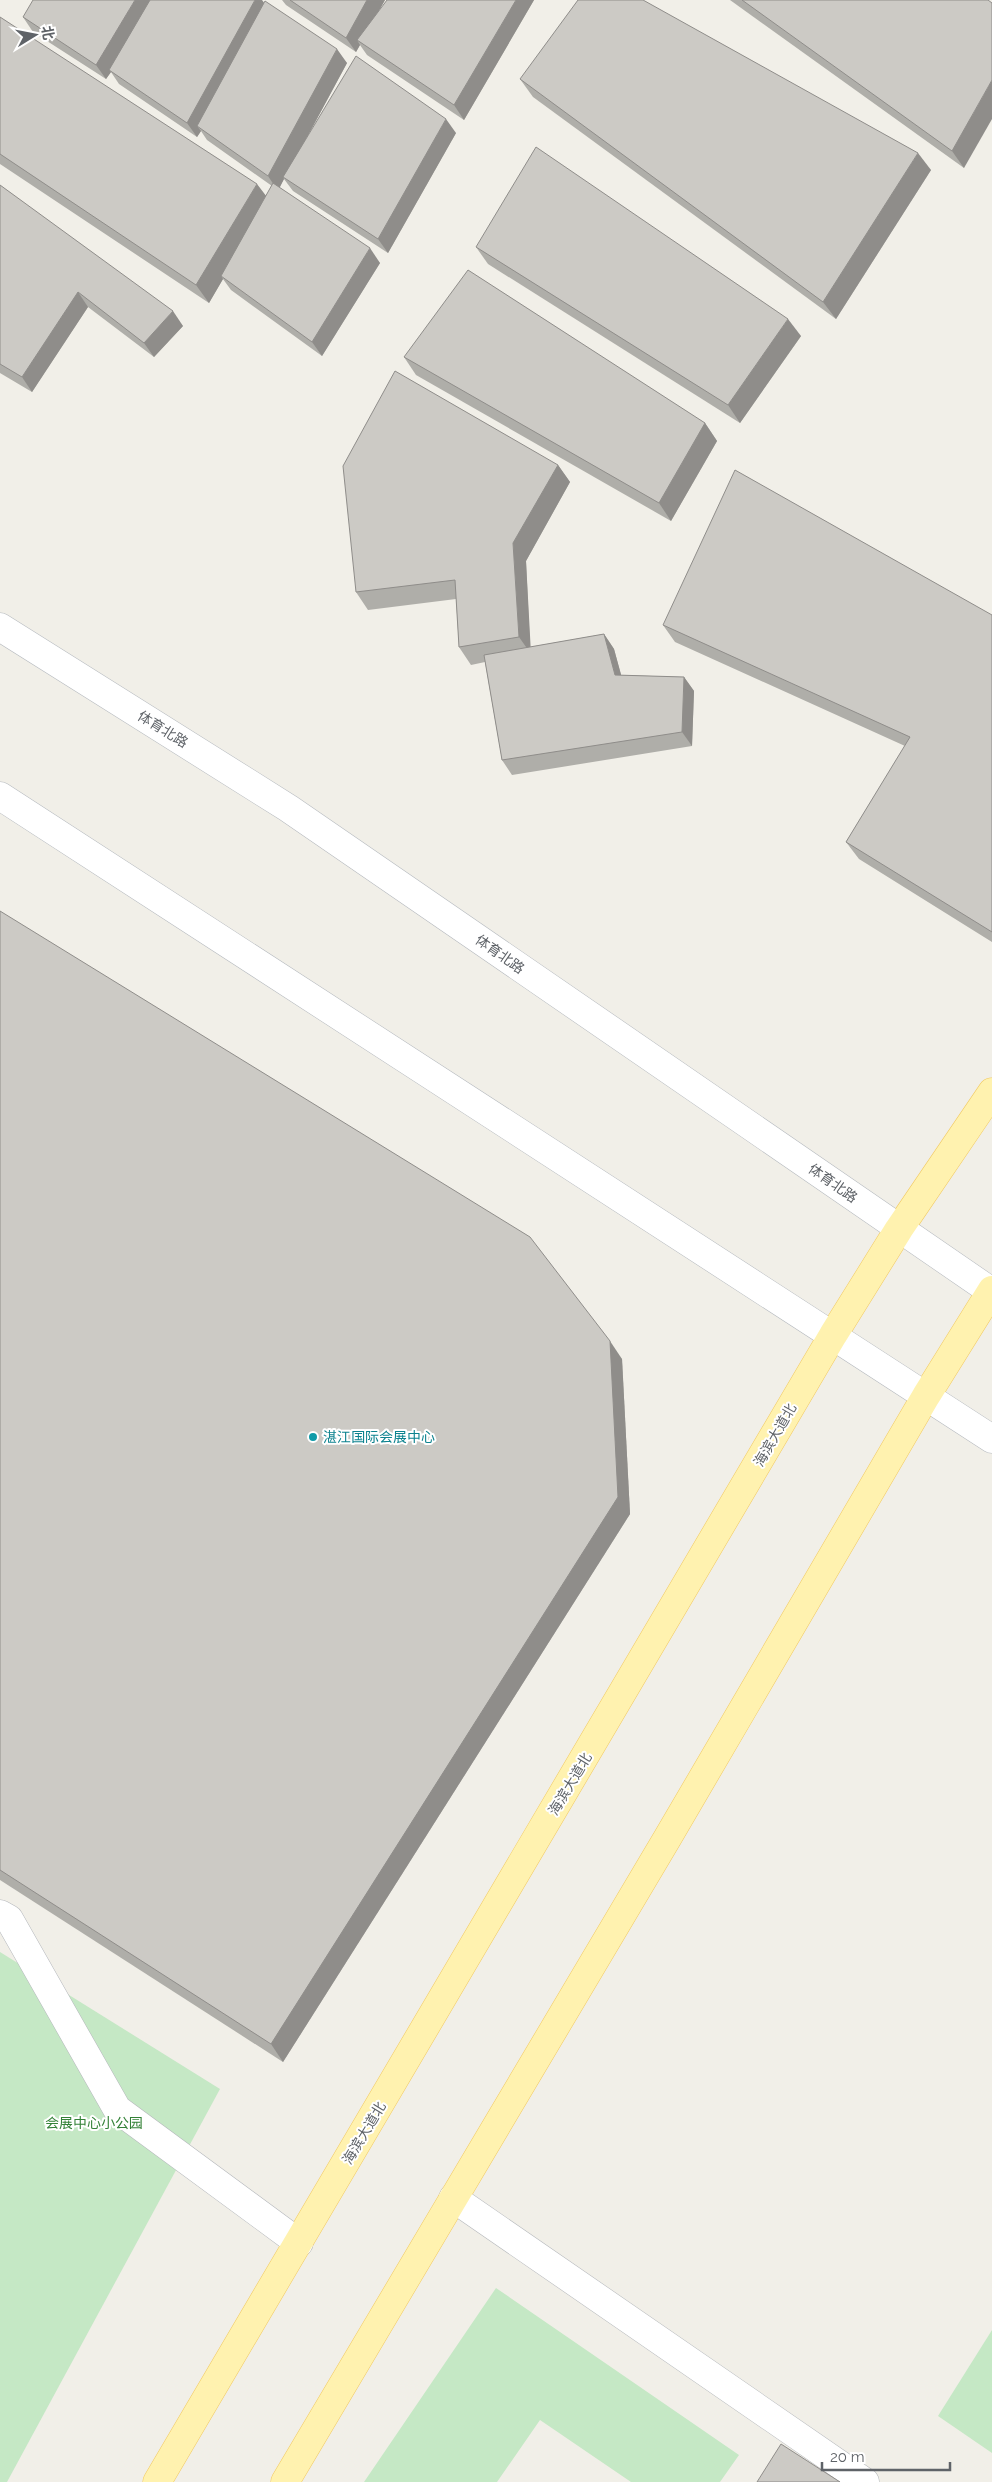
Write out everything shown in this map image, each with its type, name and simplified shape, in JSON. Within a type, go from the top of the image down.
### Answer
[{"type":"main road","name":"体育北路","points":[[0,628],[288,808],[992,1291]]},
{"type":"main road","points":[[0,796],[992,1439]]},
{"type":"main road","name":"海滨大道北","points":[[157,2482],[833,1335],[899,1229],[992,1092]]},
{"type":"main road","points":[[285,2482],[452,2198],[673,1829],[926,1396],[992,1291]]},
{"type":"main road","points":[[0,1914],[9,1919],[117,2109],[299,2243]]},
{"type":"main road","points":[[452,2198],[865,2482]]},
{"type":"green space","name":"会展中心小公园","points":[[0,1952],[220,2089],[7,2482],[0,2482]]},
{"type":"green space","points":[[496,2288],[739,2455],[720,2482],[631,2482],[540,2420],[497,2482],[364,2482]]},
{"type":"green space","points":[[992,2330],[992,2453],[938,2416]]},
{"type":"building","points":[[33,0],[135,0],[96,65],[23,17]]},
{"type":"building","points":[[150,0],[255,0],[187,123],[109,70]]},
{"type":"building","points":[[290,0],[367,0],[346,38]]},
{"type":"building","points":[[387,0],[516,0],[454,105],[357,40]]},
{"type":"building","points":[[578,0],[643,0],[918,153],[823,302],[520,79]]},
{"type":"building","points":[[742,0],[988,0],[992,3],[992,80],[952,151]]},
{"type":"building","points":[[265,1],[337,49],[268,176],[197,126]]},
{"type":"building","points":[[0,17],[257,184],[196,285],[0,154]]},
{"type":"building","points":[[356,56],[446,119],[378,239],[283,177]]},
{"type":"building","points":[[536,147],[788,319],[728,405],[476,247]]},
{"type":"building","points":[[273,183],[370,248],[312,342],[221,276]]},
{"type":"building","points":[[0,185],[173,311],[144,343],[78,292],[22,377],[0,364]]},
{"type":"building","points":[[468,270],[705,423],[659,503],[404,357]]},
{"type":"building","points":[[395,371],[558,465],[513,543],[519,637],[459,647],[455,580],[356,592],[343,466]]},
{"type":"building","points":[[735,470],[992,615],[992,932],[846,842],[910,737],[663,625]]},
{"type":"building","points":[[604,634],[615,675],[684,677],[682,732],[502,760],[484,655]]},
{"type":"building","name":"湛江国际会展中心","points":[[0,911],[530,1237],[610,1341],[618,1497],[271,2044],[0,1870]]},
{"type":"building","points":[[781,2444],[840,2482],[757,2482]]},
{"type":"place","name":"湛江国际会展中心","points":[[313,1437]]}]
